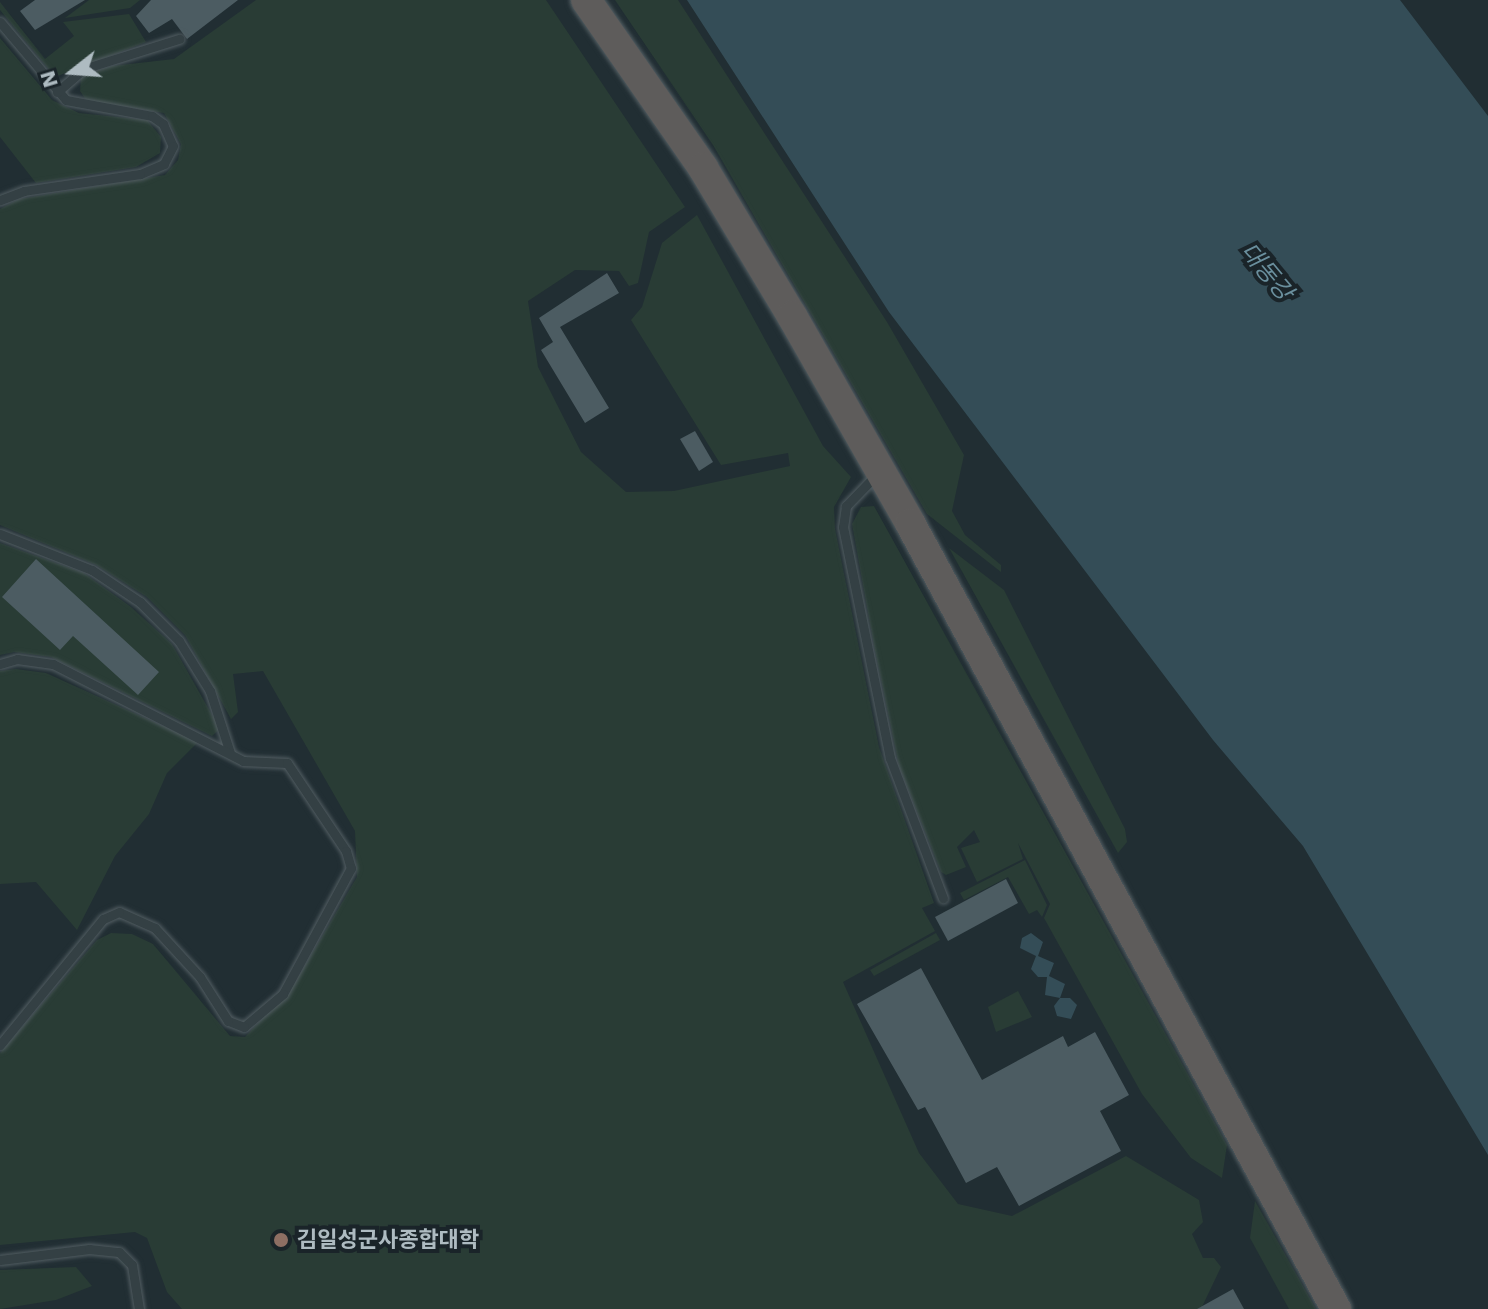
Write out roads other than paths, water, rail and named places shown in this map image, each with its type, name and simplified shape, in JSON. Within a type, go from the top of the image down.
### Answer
[{"type":"highway","points":[[586,0],[703,168],[880,472],[1336,1309]]},
{"type":"lane","points":[[0,22],[57,92],[80,106],[152,116],[170,135],[170,157],[140,174],[24,191],[0,200]]},
{"type":"lane","points":[[57,92],[83,69],[179,39]]},
{"type":"lane","points":[[880,472],[850,499],[843,527],[890,758],[943,898]]},
{"type":"lane","points":[[0,534],[92,570],[140,602],[179,641],[210,691],[230,753]]},
{"type":"lane","points":[[0,664],[17,659],[53,664],[243,761],[287,763],[346,851],[351,868],[283,994],[244,1027],[228,1021],[200,977],[155,928],[119,912],[103,919],[0,1045]]},
{"type":"lane","points":[[0,1260],[89,1249],[119,1252],[132,1265],[139,1309]]},
{"type":"water","name":"대동강","points":[[687,0],[1400,0],[1488,116],[1488,1155],[1303,846],[1213,740],[889,312]]},
{"type":"water","points":[[1031,933],[1043,942],[1038,956],[1054,963],[1049,976],[1065,984],[1060,998],[1045,995],[1047,977],[1038,977],[1031,969],[1036,956],[1020,948],[1022,938]]},
{"type":"water","points":[[1060,998],[1070,998],[1077,1005],[1071,1019],[1057,1016],[1054,1006]]},
{"type":"place","name":"김일성군사종합대학","points":[[281,1240]]}]
